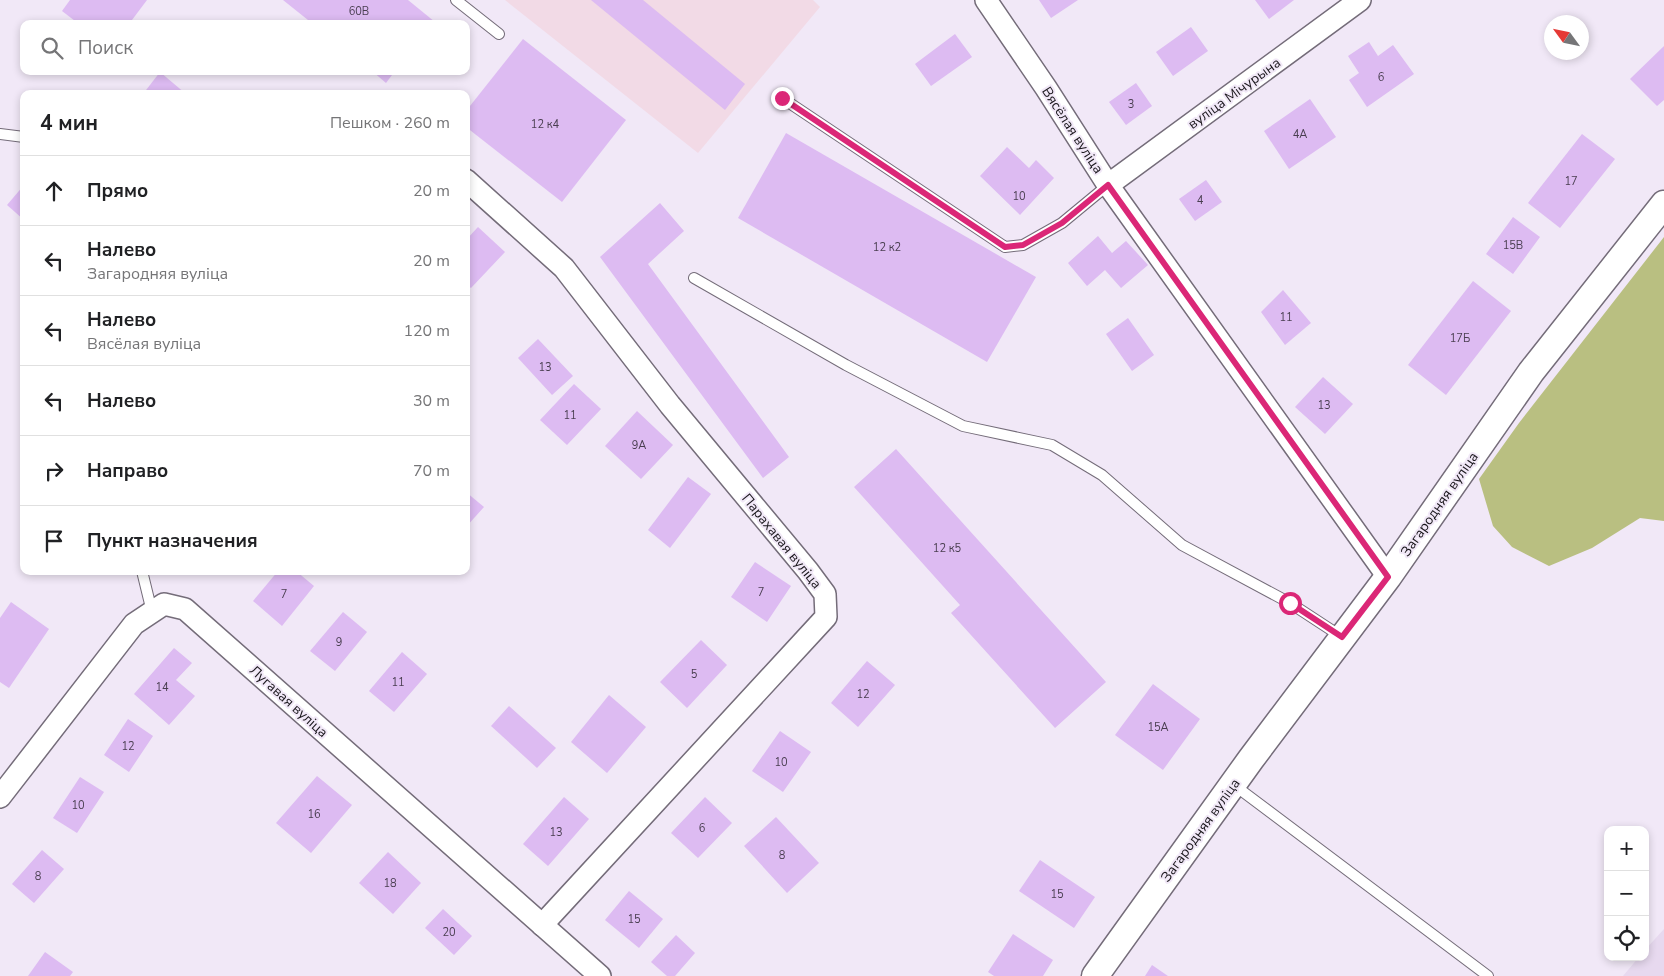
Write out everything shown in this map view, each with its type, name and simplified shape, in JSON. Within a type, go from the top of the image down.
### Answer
[{"type":"street","name":"Вясёлая вуліца","points":[[986,0],[1046,88],[1108,185],[1388,577]]},
{"type":"street","name":"вуліца Мічурына","points":[[1108,185],[1360,0]]},
{"type":"street","name":"Парахавая вуліца","points":[[470,184],[564,268],[670,405],[825,594],[826,617],[542,925]]},
{"type":"street","name":"Загародняя вуліца","points":[[1095,976],[1233,784],[1388,577],[1530,372],[1664,204]]},
{"type":"street","name":"Лугавая вуліца","points":[[0,797],[134,624],[164,604],[185,609],[600,976]]},
{"type":"lane","points":[[456,0],[499,34]]},
{"type":"lane","points":[[782,98],[1005,247],[1023,245],[1062,223],[1108,185]]},
{"type":"lane","points":[[0,134],[20,136]]},
{"type":"lane","points":[[694,278],[846,366],[963,426],[1052,445],[1102,475],[1182,545],[1290,603],[1342,637]]},
{"type":"lane","points":[[143,575],[152,612]]},
{"type":"lane","points":[[1233,784],[1488,976]]},
{"type":"shaded area","points":[[505,0],[813,0],[820,7],[698,153]]},
{"type":"shaded area","points":[[1664,929],[1664,976],[1623,976],[1636,961],[1649,961],[1649,946]]},
{"type":"green space","points":[[1664,237],[1664,521],[1640,518],[1592,548],[1549,566],[1512,547],[1493,526],[1479,479],[1519,423]]},
{"type":"building","points":[[70,0],[147,0],[132,20],[74,20],[62,11]]},
{"type":"building","points":[[283,0],[408,0],[433,20],[308,20]]},
{"type":"building","points":[[591,0],[643,0],[745,84],[725,110]]},
{"type":"building","points":[[1039,0],[1078,0],[1051,18]]},
{"type":"building","points":[[1255,0],[1294,0],[1269,19]]},
{"type":"building","points":[[1191,27],[1208,51],[1173,76],[1156,52]]},
{"type":"building","points":[[955,34],[972,57],[931,86],[915,64]]},
{"type":"building","points":[[523,39],[626,120],[562,202],[470,130],[470,106]]},
{"type":"building","points":[[1369,42],[1378,56],[1393,45],[1414,74],[1367,107],[1349,80],[1359,73],[1348,56]]},
{"type":"building","points":[[1664,46],[1664,100],[1657,106],[1630,79]]},
{"type":"building","points":[[158,75],[164,75],[181,90],[146,90]]},
{"type":"building","points":[[377,75],[392,75],[386,83]]},
{"type":"building","points":[[1136,83],[1152,106],[1126,125],[1109,102]]},
{"type":"building","points":[[1310,99],[1336,137],[1289,169],[1264,131]]},
{"type":"building","points":[[786,133],[1036,277],[987,362],[738,218]]},
{"type":"building","points":[[1582,134],[1615,159],[1560,228],[1528,203]]},
{"type":"building","points":[[1007,147],[1029,168],[1036,160],[1054,178],[1020,215],[980,176]]},
{"type":"building","points":[[1206,180],[1222,202],[1195,221],[1179,199]]},
{"type":"building","points":[[20,190],[20,216],[7,205]]},
{"type":"building","points":[[660,203],[684,231],[648,264],[789,457],[763,478],[600,257]]},
{"type":"building","points":[[1513,217],[1540,237],[1513,274],[1486,254]]},
{"type":"building","points":[[478,227],[505,252],[471,288],[470,287],[470,236]]},
{"type":"building","points":[[1098,236],[1112,253],[1126,241],[1148,265],[1121,288],[1105,270],[1087,286],[1068,263]]},
{"type":"building","points":[[1473,281],[1511,311],[1446,395],[1408,365]]},
{"type":"building","points":[[1283,290],[1311,323],[1285,345],[1261,312]]},
{"type":"building","points":[[1128,318],[1154,355],[1132,371],[1106,334]]},
{"type":"building","points":[[538,339],[573,376],[552,395],[518,358]]},
{"type":"building","points":[[1323,377],[1353,404],[1325,434],[1295,407]]},
{"type":"building","points":[[574,384],[601,409],[567,445],[540,420]]},
{"type":"building","points":[[637,411],[673,445],[641,479],[605,446]]},
{"type":"building","points":[[896,449],[1106,682],[1055,728],[951,613],[960,605],[854,487]]},
{"type":"building","points":[[688,477],[711,494],[670,548],[648,530]]},
{"type":"building","points":[[470,495],[484,507],[470,523]]},
{"type":"building","points":[[755,562],[791,586],[767,622],[731,597]]},
{"type":"building","points":[[275,575],[301,575],[314,586],[282,626],[253,601]]},
{"type":"building","points":[[11,602],[49,629],[9,688],[0,682],[0,618]]},
{"type":"building","points":[[343,612],[367,632],[335,671],[310,651]]},
{"type":"building","points":[[701,640],[727,665],[687,708],[660,682]]},
{"type":"building","points":[[174,648],[192,663],[176,680],[195,696],[169,725],[134,694]]},
{"type":"building","points":[[402,652],[427,674],[394,712],[369,691]]},
{"type":"building","points":[[867,661],[895,685],[858,727],[831,703]]},
{"type":"building","points":[[1153,684],[1200,719],[1163,770],[1115,735]]},
{"type":"building","points":[[609,695],[646,727],[607,773],[571,742]]},
{"type":"building","points":[[509,706],[556,748],[537,768],[491,726]]},
{"type":"building","points":[[128,719],[153,736],[129,772],[104,755]]},
{"type":"building","points":[[780,731],[811,752],[783,792],[752,771]]},
{"type":"building","points":[[317,776],[352,805],[311,853],[276,823]]},
{"type":"building","points":[[80,777],[104,792],[77,833],[53,818]]},
{"type":"building","points":[[564,797],[589,819],[548,866],[523,844]]},
{"type":"building","points":[[705,797],[732,823],[698,858],[671,833]]},
{"type":"building","points":[[776,817],[819,863],[787,893],[744,846]]},
{"type":"building","points":[[42,850],[64,869],[34,903],[12,884]]},
{"type":"building","points":[[388,852],[421,883],[393,914],[359,883]]},
{"type":"building","points":[[1040,860],[1095,897],[1074,928],[1019,891]]},
{"type":"building","points":[[629,891],[663,919],[639,948],[605,920]]},
{"type":"building","points":[[443,909],[472,936],[454,955],[425,928]]},
{"type":"building","points":[[1013,934],[1053,960],[1043,976],[994,976],[988,972]]},
{"type":"building","points":[[676,935],[695,953],[675,976],[667,976],[651,962]]},
{"type":"building","points":[[45,952],[73,972],[70,976],[28,976]]},
{"type":"building","points":[[1152,965],[1168,976],[1145,976]]},
{"type":"route","points":[[782,98],[1005,247],[1023,245],[1062,223],[1108,185],[1388,577],[1342,637],[1290,603]]}]
